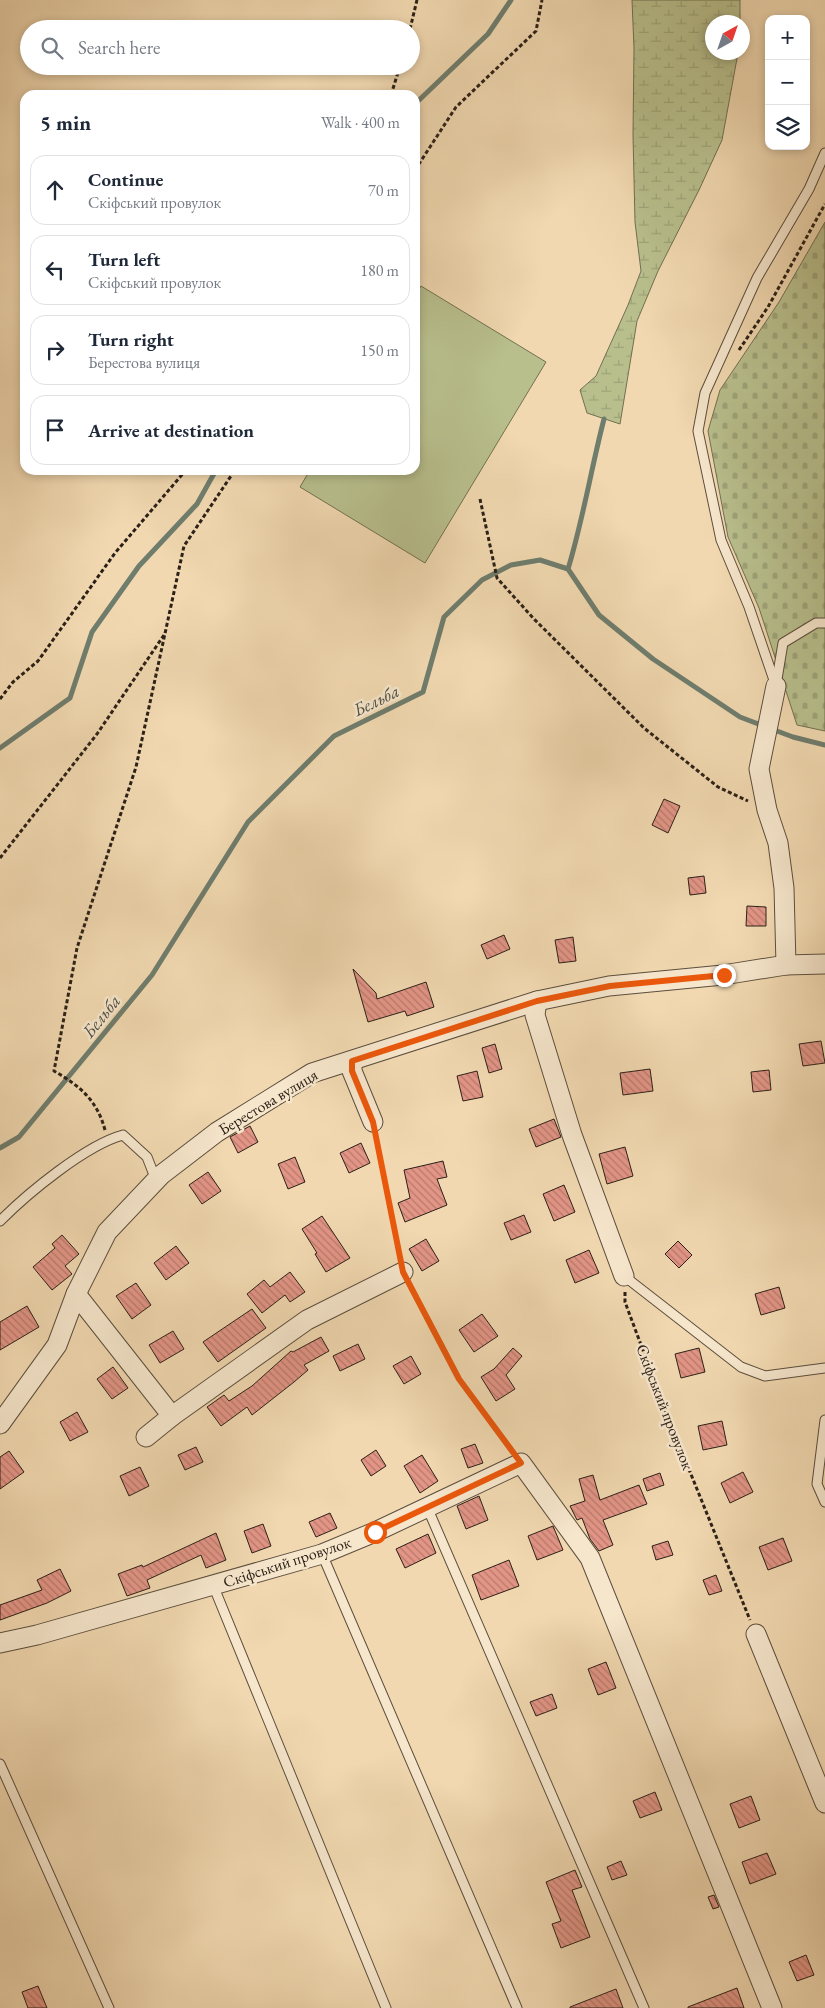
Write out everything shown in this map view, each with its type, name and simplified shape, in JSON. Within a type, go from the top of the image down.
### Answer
[{"type":"street","points":[[775,694],[759,769],[767,810],[778,843],[784,888],[786,965]]},
{"type":"street","name":"Берестова вулиця","points":[[0,1424],[57,1345],[76,1294],[107,1232],[156,1180],[217,1132],[312,1073],[537,1001],[610,986],[724,975],[786,965],[825,964]]},
{"type":"street","points":[[537,1001],[535,1015],[572,1135],[624,1276]]},
{"type":"street","points":[[352,1061],[352,1071],[373,1122]]},
{"type":"street","points":[[146,1437],[172,1416],[307,1320],[403,1272]]},
{"type":"street","points":[[76,1294],[172,1416]]},
{"type":"street","points":[[521,1463],[590,1558],[772,2008]]},
{"type":"street","name":"Скіфський провулок","points":[[0,1643],[37,1635],[322,1554],[427,1508],[521,1463]]},
{"type":"street","points":[[756,1634],[825,1803]]},
{"type":"lane","points":[[775,694],[749,608],[722,540],[698,431],[705,393],[753,287],[809,189],[825,153]]},
{"type":"lane","points":[[775,694],[783,643],[816,623],[825,623]]},
{"type":"lane","points":[[0,1221],[14,1206],[64,1168],[107,1139],[123,1135],[147,1157],[156,1180]]},
{"type":"lane","points":[[624,1276],[740,1367],[766,1376],[825,1368]]},
{"type":"lane","points":[[825,1420],[817,1484],[825,1502]]},
{"type":"lane","points":[[427,1508],[644,2008]]},
{"type":"lane","points":[[322,1554],[517,2008]]},
{"type":"lane","points":[[213,1585],[386,2008]]},
{"type":"lane","points":[[0,1764],[109,2008]]},
{"type":"path","points":[[412,20],[417,0]]},
{"type":"path","points":[[420,162],[456,107],[536,31],[542,0]]},
{"type":"path","points":[[393,90],[397,75]]},
{"type":"path","points":[[735,355],[768,307],[825,204]]},
{"type":"path","points":[[0,699],[13,682],[38,661],[115,554],[182,475]]},
{"type":"path","points":[[107,1139],[97,1108],[73,1082],[54,1071],[62,1037],[77,948],[136,767],[184,546],[232,475]]},
{"type":"path","points":[[480,499],[497,578],[534,619],[644,728],[718,787],[767,810]]},
{"type":"path","points":[[0,858],[96,734],[165,632]]},
{"type":"path","points":[[373,1122],[403,1272],[459,1379],[521,1463]]},
{"type":"path","name":"Скіфський провулок","points":[[624,1276],[625,1302],[650,1370],[756,1634]]},
{"type":"green space","points":[[632,0],[740,0],[740,15],[705,15],[705,60],[737,60],[722,140],[658,271],[637,321],[620,424],[587,413],[580,390],[596,376],[641,271],[635,222]]},
{"type":"green space","points":[[825,222],[825,731],[797,725],[759,608],[728,537],[708,431],[720,390],[779,302]]},
{"type":"green space","points":[[421,286],[546,362],[425,563],[300,487],[307,475],[420,475]]},
{"type":"building","points":[[664,799],[680,806],[668,833],[652,825]]},
{"type":"building","points":[[704,876],[706,893],[690,895],[688,878]]},
{"type":"building","points":[[747,906],[766,907],[766,926],[746,926]]},
{"type":"building","points":[[504,935],[510,949],[487,959],[481,945]]},
{"type":"building","points":[[573,937],[576,961],[559,963],[555,940]]},
{"type":"building","points":[[353,969],[376,993],[377,999],[426,982],[434,1007],[407,1016],[405,1011],[368,1022]]},
{"type":"building","points":[[821,1041],[825,1063],[803,1066],[799,1044]]},
{"type":"building","points":[[495,1044],[502,1069],[489,1073],[482,1048]]},
{"type":"building","points":[[650,1069],[653,1091],[623,1095],[620,1073]]},
{"type":"building","points":[[769,1070],[771,1090],[753,1092],[751,1072]]},
{"type":"building","points":[[477,1071],[483,1097],[463,1101],[457,1076]]},
{"type":"building","points":[[554,1119],[561,1137],[536,1147],[529,1129]]},
{"type":"building","points":[[250,1126],[258,1142],[238,1153],[230,1137]]},
{"type":"building","points":[[361,1143],[370,1163],[349,1173],[340,1153]]},
{"type":"building","points":[[625,1147],[633,1176],[607,1184],[599,1154]]},
{"type":"building","points":[[295,1157],[305,1182],[288,1189],[278,1164]]},
{"type":"building","points":[[443,1161],[447,1177],[437,1179],[447,1205],[405,1222],[398,1203],[410,1198],[404,1170]]},
{"type":"building","points":[[208,1172],[221,1191],[202,1204],[189,1185]]},
{"type":"building","points":[[564,1185],[575,1212],[554,1221],[543,1194]]},
{"type":"building","points":[[524,1215],[531,1232],[511,1240],[504,1223]]},
{"type":"building","points":[[322,1216],[350,1258],[326,1272],[302,1229]]},
{"type":"building","points":[[62,1235],[79,1254],[65,1266],[72,1274],[52,1290],[33,1267],[55,1248],[52,1244]]},
{"type":"building","points":[[426,1239],[439,1261],[422,1271],[409,1249]]},
{"type":"building","points":[[678,1241],[692,1255],[679,1268],[665,1254]]},
{"type":"building","points":[[176,1246],[189,1263],[166,1280],[154,1263]]},
{"type":"building","points":[[589,1250],[599,1273],[575,1283],[566,1260]]},
{"type":"building","points":[[290,1272],[305,1292],[290,1302],[285,1295],[262,1313],[247,1294],[264,1280],[270,1287]]},
{"type":"building","points":[[136,1283],[151,1305],[132,1319],[116,1296]]},
{"type":"building","points":[[779,1287],[785,1308],[761,1315],[755,1294]]},
{"type":"building","points":[[27,1306],[39,1327],[0,1350],[0,1322]]},
{"type":"building","points":[[252,1309],[266,1328],[218,1362],[203,1342]]},
{"type":"building","points":[[482,1314],[498,1336],[474,1352],[459,1330]]},
{"type":"building","points":[[173,1331],[184,1349],[160,1363],[149,1345]]},
{"type":"building","points":[[321,1337],[329,1351],[304,1365],[308,1370],[252,1415],[247,1407],[221,1426],[207,1407],[224,1395],[229,1401],[252,1386],[291,1351],[293,1352]]},
{"type":"building","points":[[358,1344],[365,1359],[340,1371],[333,1356]]},
{"type":"building","points":[[513,1348],[522,1356],[506,1375],[515,1389],[496,1401],[481,1377],[494,1369]]},
{"type":"building","points":[[699,1348],[705,1372],[681,1378],[675,1354]]},
{"type":"building","points":[[411,1356],[421,1374],[404,1384],[393,1366]]},
{"type":"building","points":[[113,1367],[128,1388],[112,1399],[97,1379]]},
{"type":"building","points":[[77,1412],[88,1432],[70,1441],[60,1422]]},
{"type":"building","points":[[722,1421],[727,1445],[703,1450],[698,1426]]},
{"type":"building","points":[[475,1444],[483,1463],[468,1468],[461,1449]]},
{"type":"building","points":[[196,1447],[203,1462],[185,1470],[178,1455]]},
{"type":"building","points":[[376,1450],[386,1466],[371,1476],[361,1460]]},
{"type":"building","points":[[9,1451],[24,1472],[0,1489],[0,1457]]},
{"type":"building","points":[[422,1455],[438,1481],[420,1493],[404,1466]]},
{"type":"building","points":[[140,1467],[149,1486],[129,1496],[120,1476]]},
{"type":"building","points":[[743,1472],[753,1492],[730,1503],[721,1483]]},
{"type":"building","points":[[660,1473],[664,1485],[647,1491],[643,1479]]},
{"type":"building","points":[[593,1475],[600,1500],[639,1485],[647,1504],[603,1520],[613,1545],[599,1551],[590,1539],[582,1518],[577,1520],[570,1506],[585,1501],[579,1479]]},
{"type":"building","points":[[479,1496],[488,1520],[466,1529],[457,1506]]},
{"type":"building","points":[[330,1513],[337,1528],[316,1537],[309,1522]]},
{"type":"building","points":[[263,1524],[271,1546],[252,1553],[244,1531]]},
{"type":"building","points":[[553,1526],[563,1550],[537,1560],[528,1536]]},
{"type":"building","points":[[216,1533],[226,1560],[206,1568],[201,1555],[147,1580],[150,1588],[127,1596],[118,1574],[142,1565],[143,1567]]},
{"type":"building","points":[[428,1534],[436,1553],[405,1568],[396,1549]]},
{"type":"building","points":[[783,1538],[792,1561],[768,1570],[759,1547]]},
{"type":"building","points":[[668,1541],[673,1555],[656,1560],[652,1546]]},
{"type":"building","points":[[509,1560],[519,1586],[481,1600],[472,1575]]},
{"type":"building","points":[[60,1569],[71,1591],[47,1603],[0,1620],[0,1605],[42,1590],[37,1580]]},
{"type":"building","points":[[716,1575],[722,1591],[709,1595],[703,1580]]},
{"type":"building","points":[[606,1662],[616,1688],[598,1695],[588,1669]]},
{"type":"building","points":[[552,1694],[557,1708],[536,1716],[530,1702]]},
{"type":"building","points":[[655,1792],[662,1810],[640,1818],[633,1801]]},
{"type":"building","points":[[751,1796],[760,1820],[739,1828],[730,1804]]},
{"type":"building","points":[[767,1853],[776,1874],[750,1884],[742,1862]]},
{"type":"building","points":[[621,1861],[627,1875],[612,1880],[607,1867]]},
{"type":"building","points":[[575,1870],[582,1887],[572,1890],[590,1937],[561,1948],[552,1924],[561,1921],[546,1882]]},
{"type":"building","points":[[714,1895],[719,1907],[713,1909],[708,1897]]},
{"type":"building","points":[[806,1955],[814,1975],[797,1981],[789,1962]]},
{"type":"building","points":[[38,1986],[47,2008],[28,2008],[22,1992]]},
{"type":"building","points":[[737,1988],[744,2008],[688,2008],[688,2007]]},
{"type":"building","points":[[616,1989],[623,2008],[570,2008],[570,2007]]},
{"type":"waterway","points":[[420,99],[488,34],[511,0]]},
{"type":"waterway","points":[[568,569],[604,419]]},
{"type":"waterway","points":[[0,748],[70,698],[92,632],[139,566],[197,504],[213,475]]},
{"type":"waterway","name":"Бельба","points":[[0,1148],[19,1137],[152,975],[248,822],[334,736],[423,692],[444,617],[482,580],[511,565],[540,560],[568,569],[599,615],[653,659],[740,717],[793,737],[825,745]]},
{"type":"route","points":[[375,1532],[521,1463],[491,1425],[459,1379],[403,1272],[373,1122],[352,1071],[352,1061],[537,1001],[610,986],[724,975]]}]
